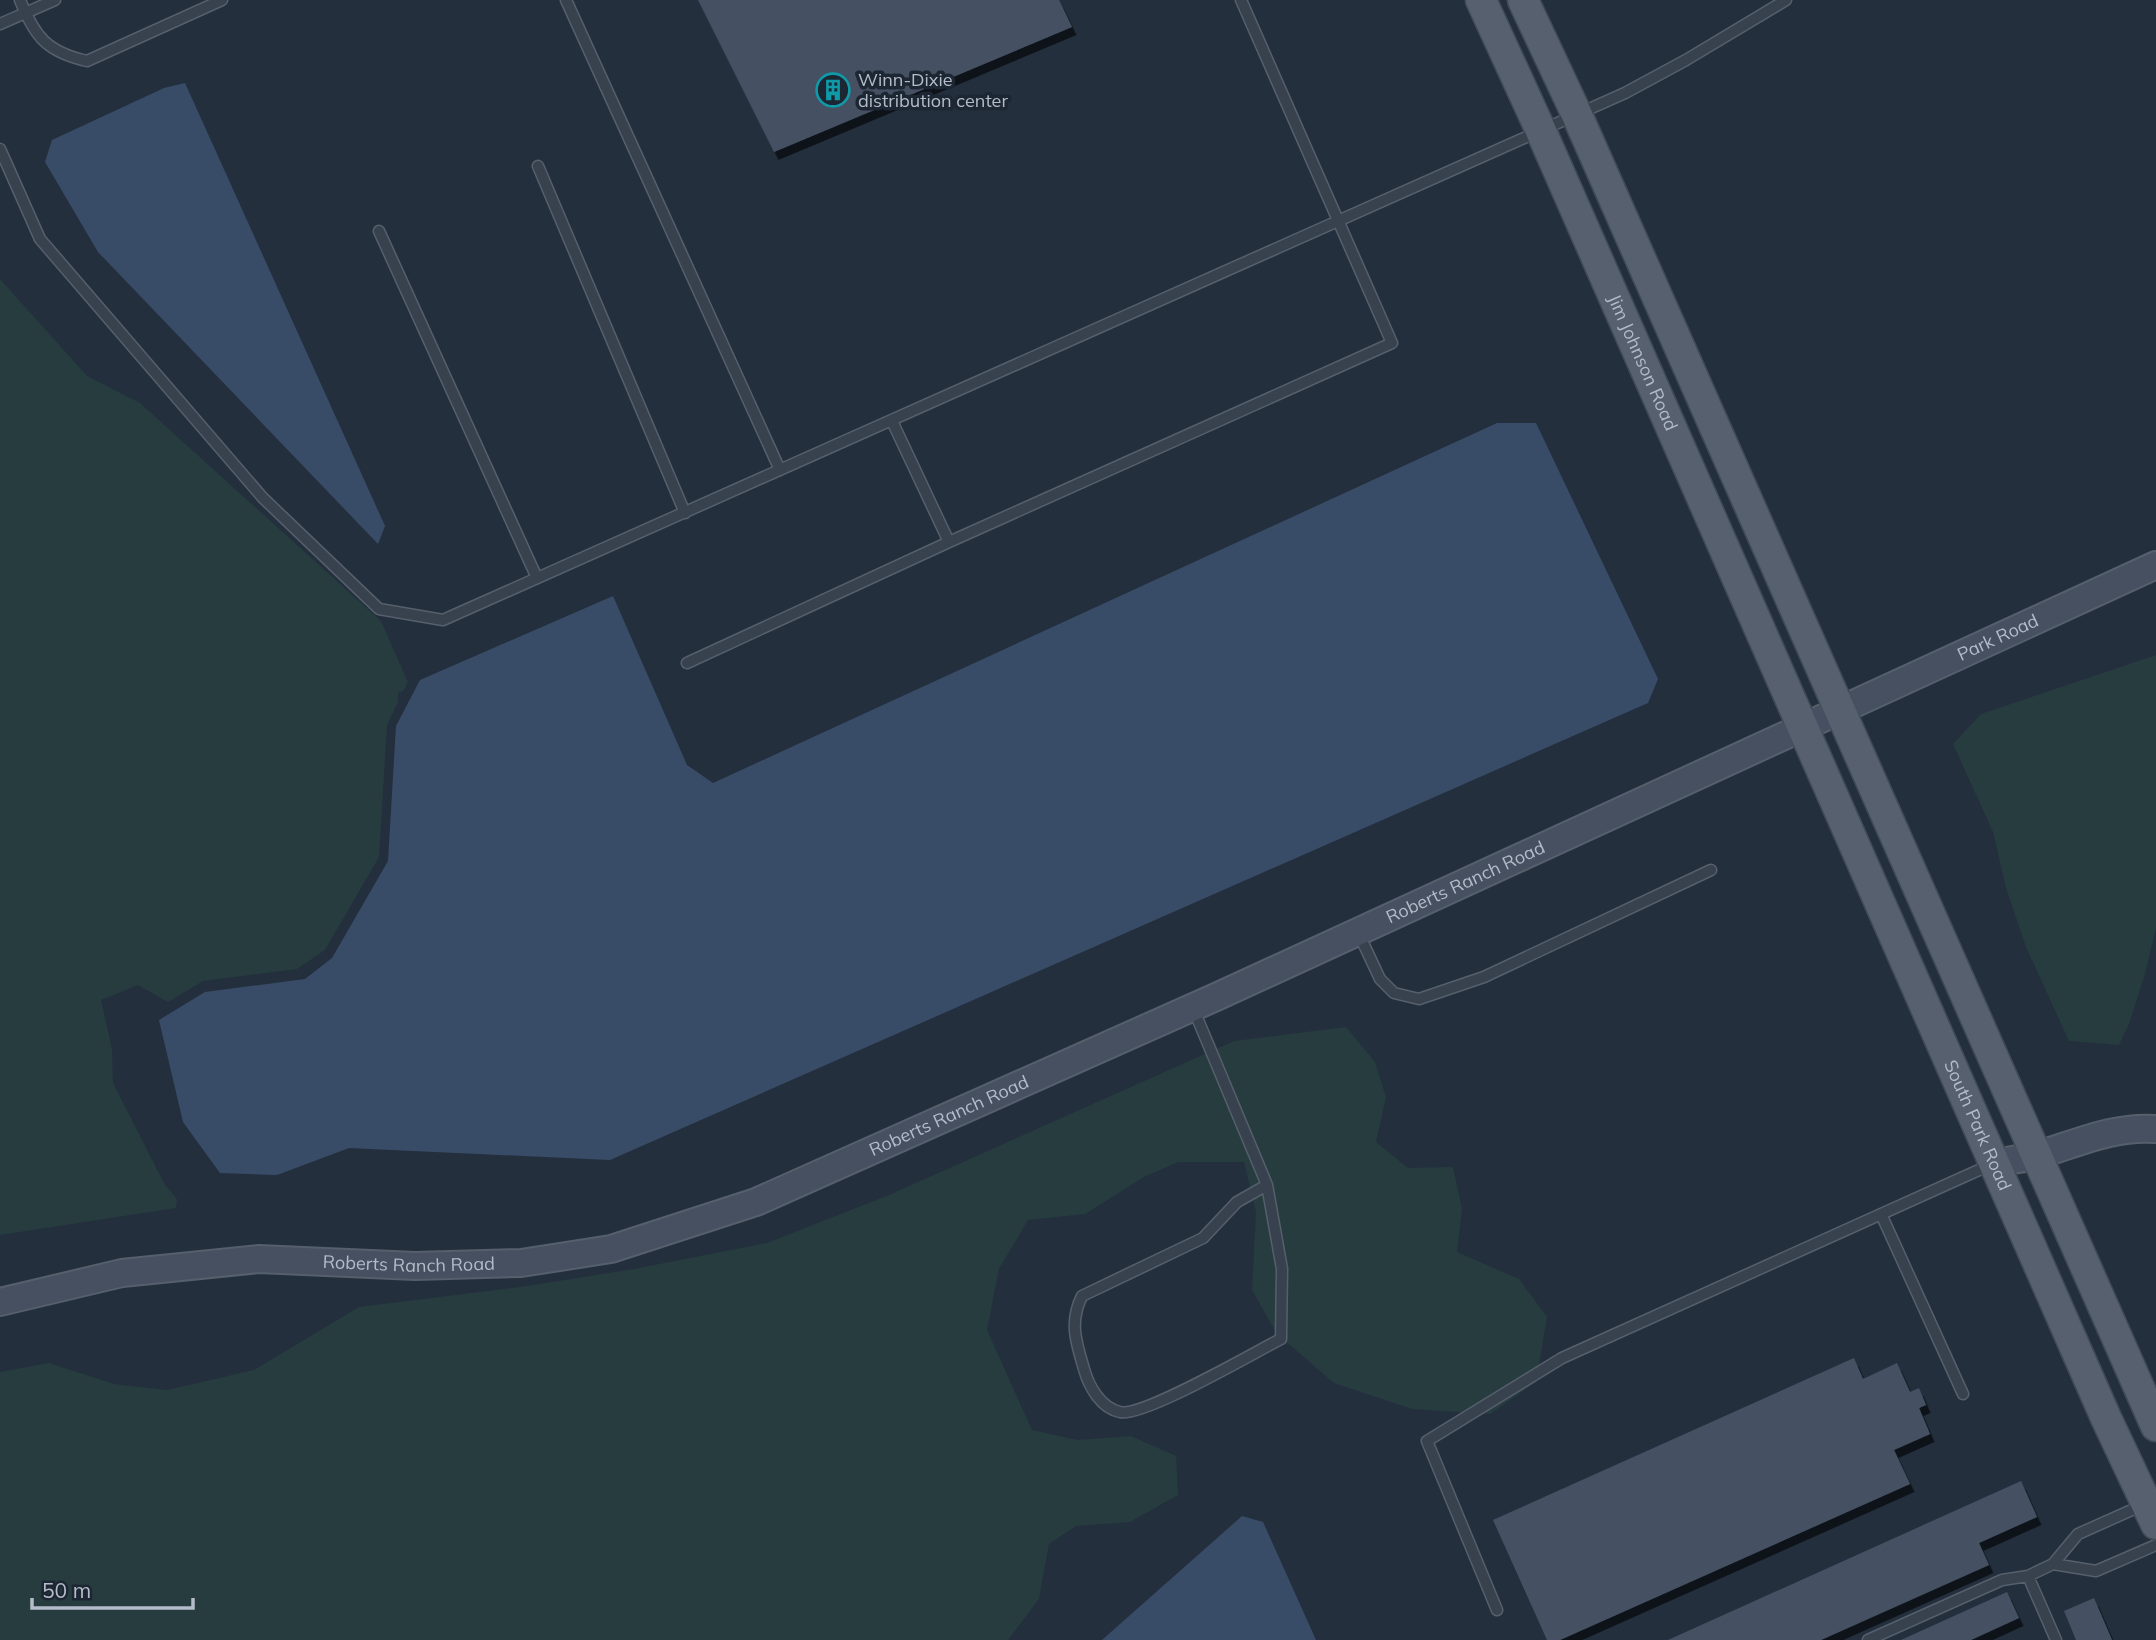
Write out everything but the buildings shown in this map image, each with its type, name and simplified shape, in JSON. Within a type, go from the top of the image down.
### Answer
[{"type":"main road","name":"Jim Johnson Road","points":[[1481,0],[1668,420],[1821,717]]},
{"type":"main road","points":[[1522,0],[1577,115],[1711,418],[1821,717],[1961,985],[2156,1426]]},
{"type":"main road","points":[[1541,131],[1582,168],[1680,390],[1711,418]]},
{"type":"main road","name":"South Park Road","points":[[1821,717],[2000,1162],[2153,1513]]},
{"type":"main road","points":[[2000,1162],[2044,1210],[2132,1409],[2156,1438]]},
{"type":"street","name":"Park Road","points":[[1821,717],[2156,565]]},
{"type":"street","name":"Roberts Ranch Road","points":[[0,1302],[122,1273],[259,1259],[429,1266],[521,1263],[611,1249],[756,1202],[1193,1007],[1821,717]]},
{"type":"street","points":[[2000,1162],[2036,1155],[2112,1131],[2131,1128],[2156,1129]]},
{"type":"lane","points":[[20,0],[38,37],[69,57],[87,61],[222,0]]},
{"type":"lane","points":[[0,24],[55,0]]},
{"type":"lane","points":[[566,0],[780,470]]},
{"type":"lane","points":[[687,663],[1392,343],[1241,0]]},
{"type":"lane","points":[[0,149],[40,239],[263,498],[379,609],[443,620],[1625,93],[1786,0]]},
{"type":"lane","points":[[538,166],[685,513]]},
{"type":"lane","points":[[379,231],[537,578]]},
{"type":"lane","points":[[892,421],[949,542]]},
{"type":"lane","points":[[1358,931],[1380,979],[1394,993],[1419,999],[1484,977],[1711,870]]},
{"type":"lane","points":[[1193,1007],[1267,1185],[1282,1269],[1281,1339],[1148,1407],[1122,1413],[1103,1404],[1087,1381],[1076,1342],[1074,1311],[1082,1296],[1203,1238],[1237,1202],[1267,1185]]},
{"type":"lane","points":[[1497,1611],[1427,1441],[1562,1357],[2000,1162]]},
{"type":"lane","points":[[1881,1214],[1963,1394]]},
{"type":"lane","points":[[1868,1640],[2002,1580],[2028,1576],[2053,1564],[2078,1534],[2153,1513]]},
{"type":"lane","points":[[2053,1564],[2096,1571],[2156,1545]]},
{"type":"lane","points":[[2028,1576],[2056,1640]]},
{"type":"green space","points":[[0,279],[87,376],[140,403],[381,621],[408,682],[403,691],[398,693],[398,702],[387,725],[379,857],[325,950],[297,969],[203,981],[168,1002],[138,985],[101,1000],[112,1049],[113,1083],[165,1185],[177,1199],[176,1208],[0,1235]]},
{"type":"green space","points":[[2156,655],[2156,928],[2145,974],[2129,1024],[2119,1045],[2069,1041],[2026,947],[2006,888],[1993,832],[1953,744],[1981,714]]},
{"type":"green space","points":[[1346,1027],[1375,1062],[1386,1097],[1376,1142],[1408,1168],[1453,1167],[1462,1209],[1457,1252],[1519,1279],[1547,1317],[1536,1382],[1490,1414],[1412,1409],[1334,1383],[1277,1334],[1252,1290],[1256,1212],[1244,1162],[1178,1162],[1144,1177],[1085,1214],[1028,1220],[999,1269],[987,1330],[1032,1430],[1077,1440],[1131,1436],[1176,1456],[1178,1495],[1130,1522],[1076,1526],[1049,1544],[1039,1599],[1008,1640],[0,1640],[0,1372],[49,1363],[114,1384],[167,1390],[254,1370],[359,1307],[520,1287],[634,1269],[767,1243],[889,1195],[1234,1041]]},
{"type":"water","points":[[185,83],[385,526],[378,544],[98,252],[45,162],[52,140],[164,88]]},
{"type":"water","points":[[1497,423],[1536,423],[1658,679],[1648,703],[610,1160],[349,1148],[277,1175],[220,1173],[183,1122],[159,1020],[205,992],[305,979],[332,958],[388,861],[396,726],[420,680],[613,596],[687,765],[713,783]]},
{"type":"water","points":[[1242,1516],[1263,1522],[1316,1640],[1102,1640]]},
{"type":"place","name":"Winn-Dixie distribution center","points":[[833,90]]}]
